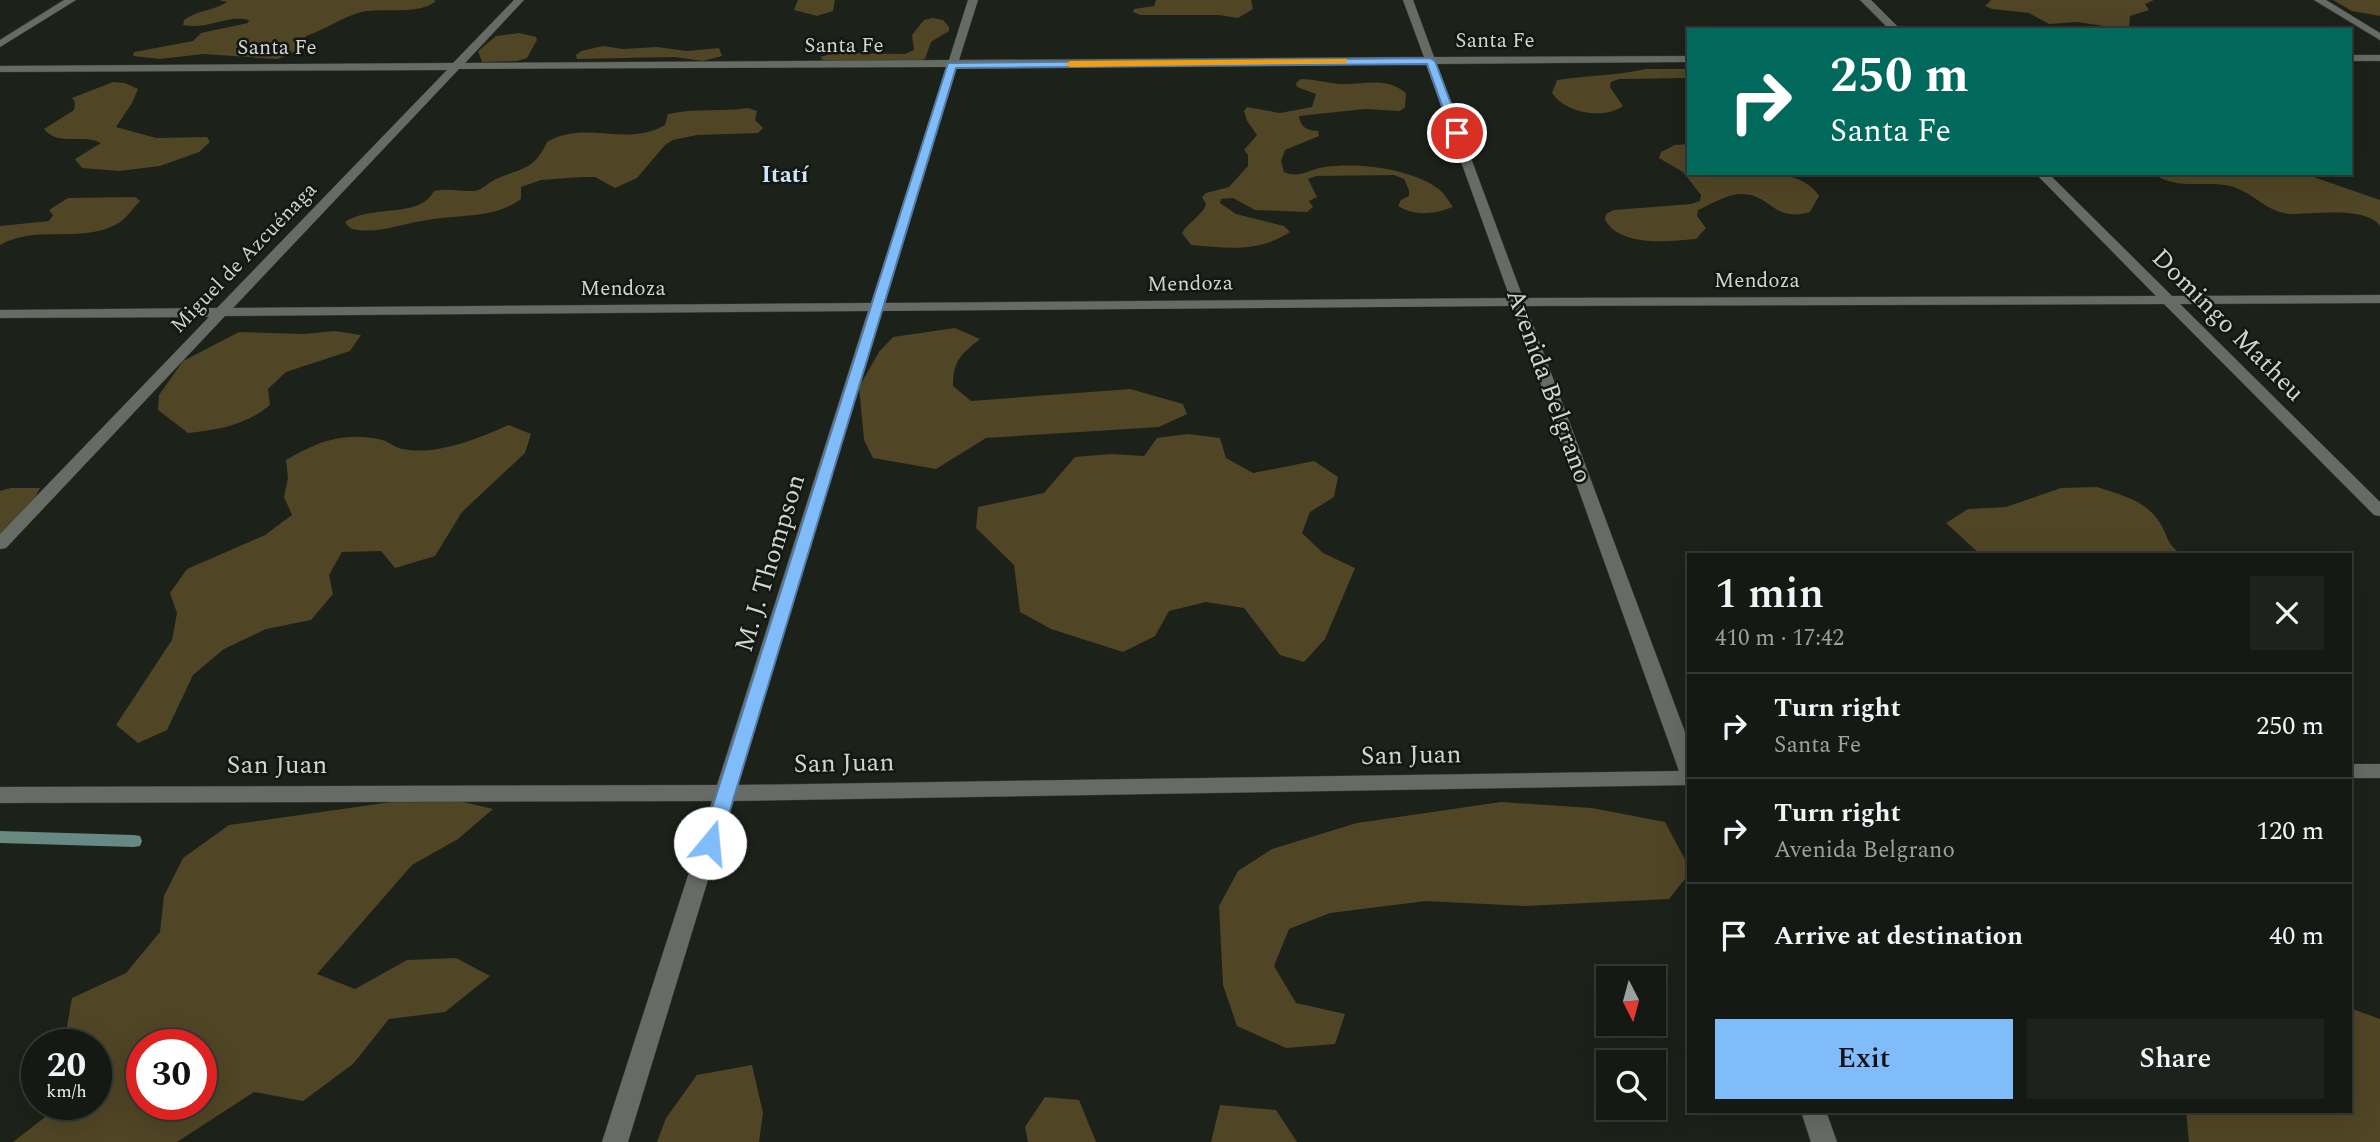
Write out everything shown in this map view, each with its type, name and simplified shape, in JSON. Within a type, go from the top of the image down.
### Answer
[{"type":"street","points":[[0,44],[71,0]]},
{"type":"street","name":"Miguel de Azcuénaga","points":[[0,544],[519,0]]},
{"type":"street","name":"M. J. Thompson","points":[[615,1142],[973,0]]},
{"type":"street","name":"Avenida Belgrano","points":[[1408,0],[1687,765]]},
{"type":"street","points":[[1865,0],[1894,28]]},
{"type":"street","points":[[2319,0],[2380,37]]},
{"type":"street","points":[[2352,58],[2380,58]]},
{"type":"street","name":"Santa Fe","points":[[0,69],[1687,59]]},
{"type":"street","name":"Domingo Matheu","points":[[2042,175],[2380,511]]},
{"type":"street","name":"Mendoza","points":[[0,314],[1519,302],[2380,299]]},
{"type":"street","points":[[2352,771],[2380,771]]},
{"type":"street","name":"San Juan","points":[[0,795],[726,793],[1687,778]]},
{"type":"street","points":[[1814,1113],[1824,1142]]},
{"type":"shaded area","points":[[219,0],[436,1],[421,8],[375,10],[353,15],[306,36],[301,47],[277,59],[203,54],[160,59],[133,56],[134,52],[193,41],[201,33],[248,23],[249,20],[233,19],[201,25],[183,25],[184,20],[189,17],[227,2]]},
{"type":"shaded area","points":[[798,0],[835,0],[833,11],[817,16],[794,10]]},
{"type":"shaded area","points":[[1156,0],[1251,0],[1253,9],[1238,18],[1219,15],[1140,15],[1133,12],[1134,9],[1154,6]]},
{"type":"shaded area","points":[[1991,0],[2154,0],[2145,4],[2149,10],[2130,16],[2129,26],[2111,27],[2077,22],[2049,24],[2029,13],[1985,6]]},
{"type":"shaded area","points":[[2333,0],[2380,0],[2380,16],[2352,11]]},
{"type":"shaded area","points":[[924,20],[943,20],[949,31],[931,42],[925,59],[914,62],[824,61],[820,57],[835,53],[905,54],[914,50],[912,35]]},
{"type":"shaded area","points":[[519,33],[536,37],[537,40],[527,58],[517,61],[482,62],[478,51],[496,36]]},
{"type":"shaded area","points":[[603,46],[623,49],[657,47],[687,51],[719,48],[722,56],[703,61],[674,57],[577,59],[576,55],[581,51]]},
{"type":"shaded area","points":[[1646,69],[1687,69],[1687,78],[1619,79],[1611,82],[1610,87],[1623,106],[1606,113],[1575,110],[1552,93],[1557,80]]},
{"type":"shaded area","points":[[1301,79],[1340,84],[1374,82],[1390,85],[1406,93],[1405,107],[1400,111],[1365,109],[1299,116],[1303,126],[1318,131],[1319,136],[1285,150],[1281,161],[1284,172],[1300,174],[1319,168],[1353,166],[1401,172],[1429,183],[1442,192],[1453,207],[1426,213],[1412,212],[1398,206],[1401,200],[1409,196],[1409,190],[1404,179],[1394,175],[1316,176],[1308,179],[1317,197],[1309,201],[1313,207],[1307,212],[1255,210],[1233,198],[1221,199],[1220,203],[1236,214],[1284,226],[1290,232],[1278,239],[1242,248],[1191,245],[1182,233],[1204,208],[1206,204],[1202,197],[1206,193],[1229,187],[1248,166],[1248,155],[1244,150],[1257,135],[1247,121],[1244,111],[1247,107],[1280,113],[1312,107],[1316,94],[1297,87],[1296,83]]},
{"type":"shaded area","points":[[113,82],[125,83],[138,89],[116,127],[156,138],[207,137],[210,142],[199,152],[160,166],[119,171],[82,168],[75,159],[101,143],[86,139],[63,139],[44,129],[74,110],[75,102],[72,98]]},
{"type":"shaded area","points":[[748,108],[757,111],[755,120],[763,128],[758,133],[697,135],[673,140],[665,145],[637,178],[615,188],[595,177],[541,180],[521,187],[521,199],[488,213],[367,231],[349,227],[345,222],[368,214],[418,205],[427,200],[434,191],[479,190],[496,179],[531,164],[547,142],[561,136],[576,133],[635,134],[665,125],[668,114]]},
{"type":"shaded area","points":[[1687,144],[1687,175],[1782,175],[1809,185],[1819,196],[1810,212],[1788,214],[1750,195],[1728,196],[1698,210],[1697,216],[1706,228],[1696,239],[1647,241],[1634,239],[1613,229],[1605,220],[1606,214],[1614,210],[1700,201],[1701,195],[1683,172],[1659,158],[1661,152],[1675,145]]},
{"type":"shaded area","points":[[2156,175],[2308,175],[2380,200],[2380,226],[2373,220],[2352,213],[2283,213],[2230,186],[2171,182]]},
{"type":"shaded area","points":[[135,197],[140,201],[126,217],[103,230],[28,236],[0,245],[0,226],[49,221],[53,215],[49,210],[68,198]]},
{"type":"shaded area","points":[[955,328],[980,339],[959,359],[953,377],[953,386],[971,401],[1130,389],[1183,404],[1187,414],[1159,427],[986,438],[936,469],[873,458],[864,440],[859,387],[879,352],[893,337]]},
{"type":"shaded area","points":[[335,331],[361,335],[350,351],[286,372],[268,389],[270,405],[241,422],[188,433],[158,410],[159,395],[183,361],[239,332],[303,334]]},
{"type":"shaded area","points":[[509,425],[531,434],[525,453],[462,512],[435,556],[395,568],[381,551],[342,552],[329,575],[333,594],[311,620],[266,629],[224,649],[193,675],[167,730],[138,743],[116,725],[172,640],[177,613],[170,593],[187,569],[265,535],[292,515],[284,497],[288,478],[286,460],[308,448],[341,438],[365,437],[403,449],[430,450],[458,444]]},
{"type":"shaded area","points":[[1187,434],[1220,438],[1226,458],[1253,473],[1314,461],[1338,477],[1334,497],[1310,512],[1302,533],[1323,553],[1355,568],[1325,639],[1304,662],[1280,655],[1244,608],[1206,602],[1169,611],[1155,636],[1123,652],[1051,629],[1020,612],[1014,565],[976,528],[978,507],[1044,493],[1075,457],[1111,454],[1144,456],[1157,438]]},
{"type":"shaded area","points":[[2097,487],[2132,499],[2154,515],[2170,543],[2180,553],[1979,553],[1946,523],[1968,509],[2006,507],[2061,488]]},
{"type":"shaded area","points":[[11,488],[40,488],[29,509],[0,535],[0,491]]},
{"type":"shaded area","points":[[413,799],[455,800],[493,809],[458,839],[412,865],[317,974],[355,989],[407,960],[456,958],[490,976],[445,1012],[389,1019],[353,1064],[303,1101],[254,1092],[217,1116],[217,1029],[126,1029],[126,1120],[211,1120],[177,1142],[13,1142],[41,1120],[112,1120],[112,1029],[67,1029],[72,998],[126,973],[160,932],[164,896],[183,858],[229,825]]},
{"type":"shaded area","points":[[1501,802],[1592,808],[1665,822],[1687,863],[1687,876],[1669,899],[1526,906],[1426,901],[1330,913],[1289,929],[1274,966],[1296,1003],[1345,1014],[1335,1044],[1286,1048],[1237,1026],[1223,985],[1219,906],[1238,871],[1272,849],[1357,823]]},
{"type":"shaded area","points":[[2352,1009],[2380,1019],[2380,1142],[2189,1142],[2186,1113],[2352,1113]]},
{"type":"shaded area","points":[[752,1065],[763,1113],[759,1142],[657,1142],[666,1118],[697,1075]]},
{"type":"shaded area","points":[[1045,1097],[1079,1100],[1096,1142],[1028,1142],[1025,1127]]},
{"type":"shaded area","points":[[1220,1105],[1276,1110],[1297,1142],[1211,1142]]},
{"type":"waterway","points":[[0,837],[134,841]]},
{"type":"slow traffic","points":[[1070,64],[1344,61]]},
{"type":"district","name":"Itatí","points":[[785,175]]},
{"type":"route","points":[[710,843],[952,65],[1430,61],[1457,133]]}]
